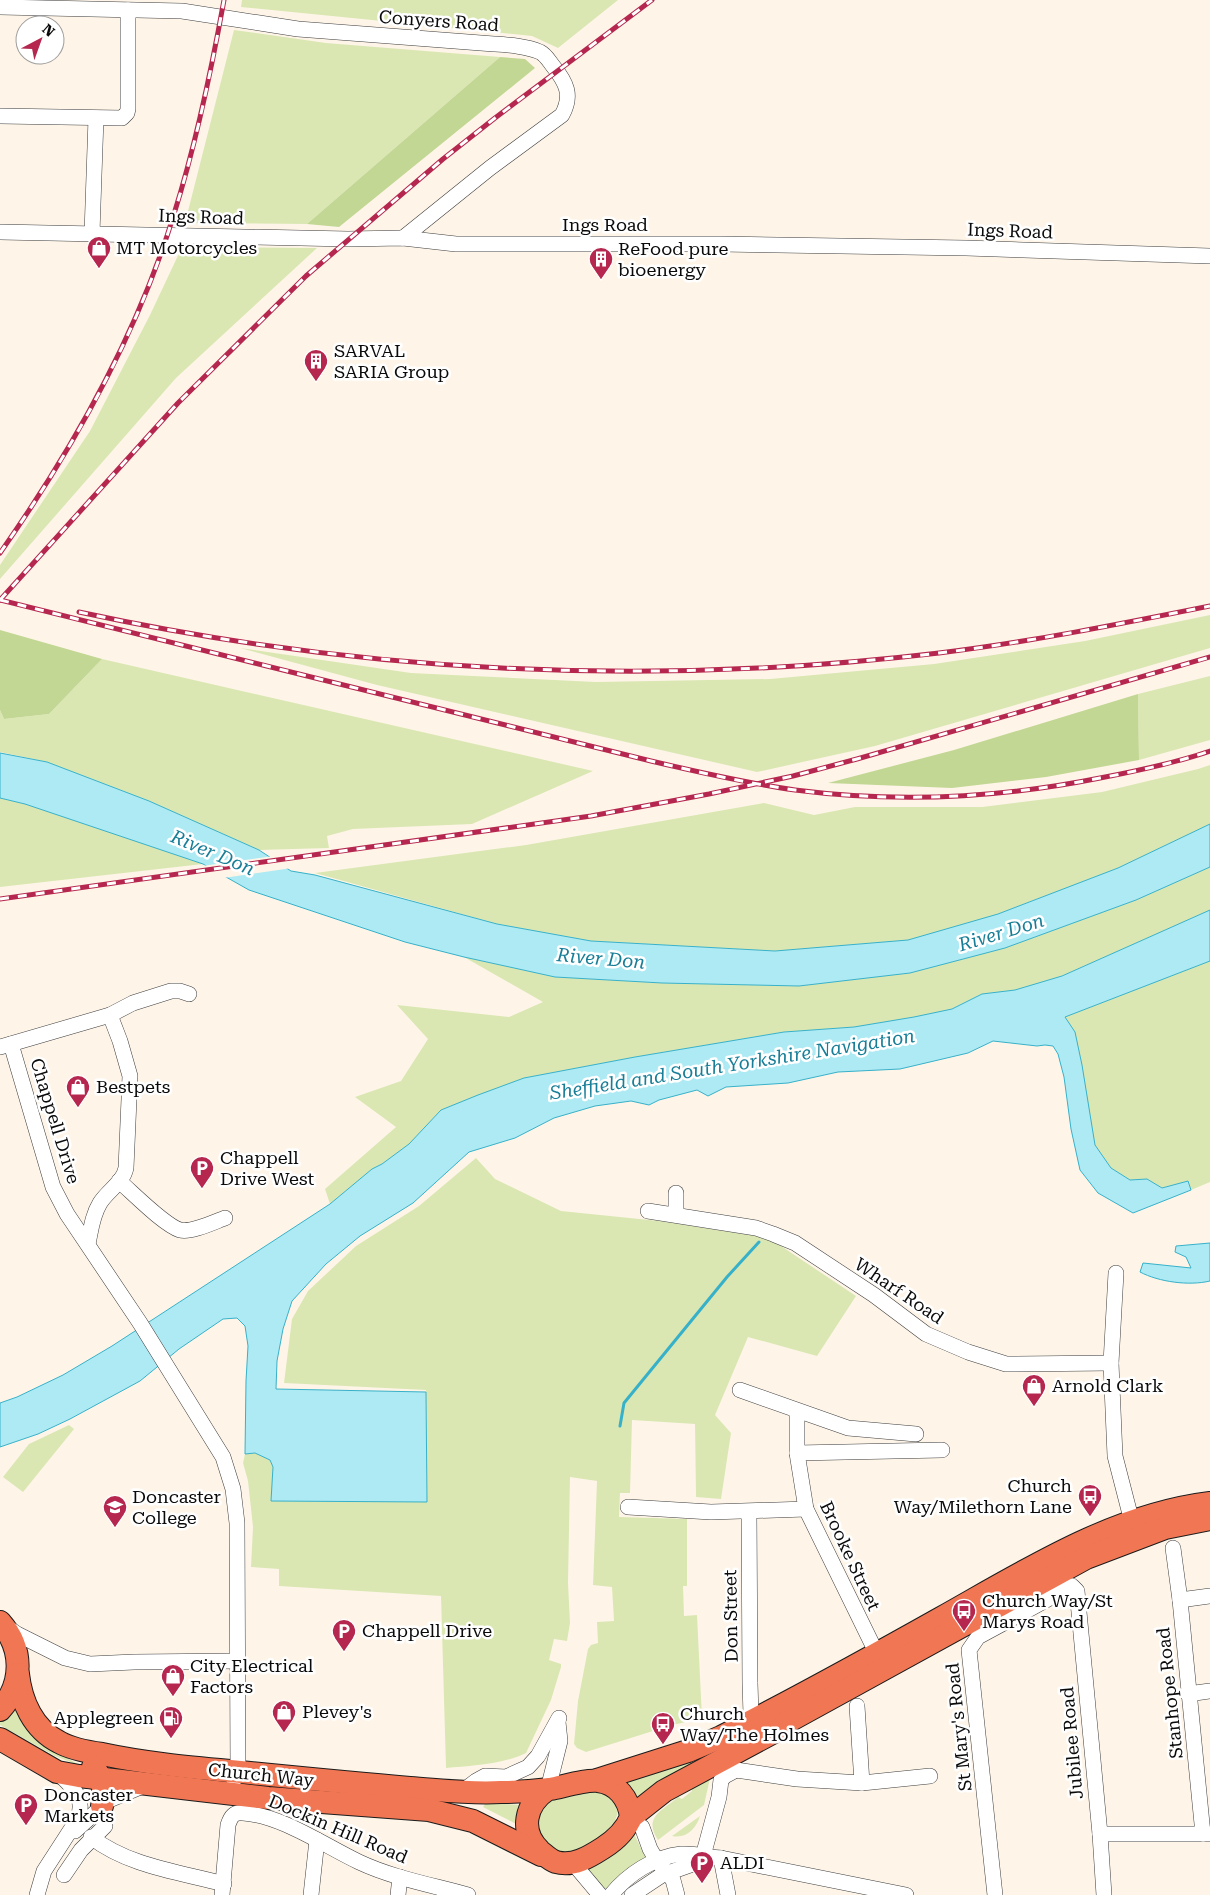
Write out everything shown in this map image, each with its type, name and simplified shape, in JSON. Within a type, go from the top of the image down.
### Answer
[{"type":"highway","points":[[774,1732],[664,1791],[636,1822],[606,1846],[590,1856],[573,1863],[555,1862],[550,1859],[531,1840],[527,1831],[529,1810],[535,1800],[548,1789],[587,1782],[688,1751],[721,1737],[1066,1550],[1132,1522],[1163,1512],[1210,1503]]},
{"type":"highway","points":[[738,1766],[744,1755],[789,1722],[1086,1558],[1165,1528],[1210,1519]]},
{"type":"highway","name":"Church Way","points":[[1,1623],[10,1635],[15,1647],[18,1660],[20,1692],[25,1705],[37,1724],[47,1735],[60,1743],[91,1752],[132,1760],[316,1780],[463,1791],[500,1792],[548,1789]]},
{"type":"highway","points":[[0,1710],[12,1692],[18,1674]]},
{"type":"highway","points":[[47,1735],[57,1746],[94,1767],[101,1778],[104,1798],[103,1816]]},
{"type":"highway","name":"Church Way","points":[[0,1739],[57,1772],[216,1792],[437,1812],[473,1821],[550,1859]]},
{"type":"highway","points":[[587,1782],[609,1784],[618,1789],[628,1803],[636,1822]]},
{"type":"street","name":"Conyers Road","points":[[0,7],[182,10],[298,29],[522,47],[539,52],[545,56],[565,80],[569,94],[562,115],[490,168],[403,238]]},
{"type":"street","points":[[0,116],[122,118],[127,113],[128,10]]},
{"type":"street","points":[[92,233],[96,118]]},
{"type":"street","name":"Ings Road","points":[[0,232],[348,239],[403,238],[456,244],[731,244],[966,248],[1210,256]]},
{"type":"street","name":"Chappell Drive","points":[[189,994],[171,991],[133,1003],[110,1015],[6,1045],[53,1187],[64,1209],[140,1324],[223,1457],[233,1489],[237,1522],[236,1661],[238,1682],[238,1772]]},
{"type":"street","name":"Chappell Drive","points":[[88,1244],[92,1220],[96,1211],[104,1197],[125,1174],[126,1168],[130,1076],[110,1015]]},
{"type":"street","points":[[120,1181],[165,1221],[180,1230],[190,1230],[224,1218]]},
{"type":"street","points":[[676,1193],[676,1214]]},
{"type":"street","name":"Chappell Drive","points":[[64,1209],[83,1218],[96,1211]]},
{"type":"street","name":"Wharf Road","points":[[648,1211],[756,1228],[794,1243],[874,1295],[926,1334],[968,1352],[1006,1364],[1111,1364]]},
{"type":"street","points":[[1116,1273],[1111,1364],[1116,1458],[1132,1522]]},
{"type":"street","points":[[740,1390],[848,1428],[916,1434]]},
{"type":"street","name":"Brooke Street","points":[[797,1411],[797,1452],[806,1509],[877,1654]]},
{"type":"street","points":[[797,1452],[942,1450]]},
{"type":"street","points":[[628,1507],[712,1512],[806,1509]]},
{"type":"street","name":"Don Street","points":[[749,1512],[750,1682],[751,1715],[753,1720]]},
{"type":"street","name":"Stanhope Road","points":[[1173,1548],[1180,1600],[1188,1694],[1206,1834]]},
{"type":"street","name":"St Mary's Road","points":[[995,1895],[970,1650],[972,1643],[978,1637],[1072,1586],[1075,1588]]},
{"type":"street","name":"Jubilee Road","points":[[1075,1588],[1077,1591],[1100,1834],[1104,1895]]},
{"type":"street","points":[[1180,1600],[1210,1596]]},
{"type":"street","points":[[1,1623],[35,1644],[79,1662],[90,1664],[236,1661]]},
{"type":"street","points":[[1188,1694],[1210,1691]]},
{"type":"street","points":[[858,1706],[862,1783]]},
{"type":"street","points":[[463,1791],[476,1780],[486,1776],[506,1778],[528,1767],[538,1756],[558,1720],[559,1750],[548,1789]]},
{"type":"street","points":[[559,1750],[563,1769],[587,1782]]},
{"type":"street","points":[[611,1895],[620,1884],[662,1866],[696,1863],[703,1856],[719,1797],[722,1777],[738,1766],[797,1779],[862,1783],[930,1776]]},
{"type":"street","points":[[37,1895],[44,1871],[81,1812],[79,1797],[57,1772]]},
{"type":"street","points":[[216,1792],[236,1778],[238,1772]]},
{"type":"street","points":[[64,1875],[91,1837],[103,1816],[109,1800],[147,1784]]},
{"type":"street","name":"Dockin Hill Road","points":[[223,1889],[228,1825],[230,1817],[235,1813],[258,1815],[317,1840],[360,1863],[400,1877],[468,1895]]},
{"type":"street","points":[[61,1844],[103,1816]]},
{"type":"street","points":[[636,1822],[650,1849],[672,1880],[677,1894]]},
{"type":"street","points":[[1100,1834],[1206,1834]]},
{"type":"street","points":[[91,1837],[104,1847],[123,1856],[223,1889]]},
{"type":"street","points":[[311,1895],[317,1840]]},
{"type":"street","points":[[703,1856],[776,1869],[878,1892],[906,1895]]},
{"type":"street","points":[[721,1858],[728,1895]]},
{"type":"street","points":[[573,1863],[600,1895]]},
{"type":"street","points":[[632,1895],[662,1866]]},
{"type":"street","points":[[398,1895],[400,1877]]},
{"type":"green space","points":[[242,0],[618,0],[558,48],[532,36],[241,7]]},
{"type":"green space","points":[[234,30],[326,43],[500,57],[307,224],[185,223]]},
{"type":"green space","points":[[500,57],[525,59],[535,68],[339,227],[307,224]]},
{"type":"green space","points":[[182,247],[317,248],[176,378],[0,579],[0,565],[90,431],[150,315]]},
{"type":"green space","points":[[1210,615],[1210,648],[875,746],[757,772],[377,685],[240,648],[411,673],[596,682],[770,679],[934,664],[1085,641]]},
{"type":"green space","points":[[0,630],[102,659],[49,714],[4,719],[0,710]]},
{"type":"green space","points":[[102,659],[593,771],[472,824],[353,829],[327,836],[329,848],[259,850],[149,801],[47,762],[0,752],[0,710],[4,719],[49,714]]},
{"type":"green space","points":[[1210,676],[1210,740],[1139,760],[1138,694]]},
{"type":"green space","points":[[1138,694],[1139,760],[1046,777],[952,788],[828,783],[954,750]]},
{"type":"green space","points":[[1210,765],[1210,824],[1118,868],[998,914],[908,940],[775,951],[591,941],[497,924],[315,873],[526,845],[764,803],[814,815],[855,807],[982,807],[1102,792]]},
{"type":"green space","points":[[0,798],[25,804],[203,864],[0,887]]},
{"type":"green space","points":[[1210,867],[1210,910],[1062,976],[1015,990],[982,994],[952,1009],[914,1017],[854,1027],[784,1032],[524,1078],[441,1110],[409,1144],[372,1169],[330,1204],[325,1189],[396,1127],[355,1097],[401,1081],[428,1039],[397,1005],[509,1017],[543,1002],[464,957],[555,977],[662,983],[799,986],[910,973],[1005,948],[1136,900]]},
{"type":"green space","points":[[1210,961],[1210,1182],[1191,1190],[1188,1181],[1162,1188],[1147,1179],[1130,1180],[1111,1168],[1095,1145],[1065,1017]]},
{"type":"green space","points":[[476,1158],[495,1179],[561,1211],[659,1221],[769,1238],[856,1296],[817,1356],[748,1337],[715,1415],[731,1433],[721,1499],[696,1497],[695,1424],[632,1420],[630,1493],[620,1493],[619,1517],[687,1519],[687,1586],[683,1586],[684,1616],[697,1615],[702,1718],[669,1726],[586,1752],[577,1748],[574,1744],[578,1701],[588,1649],[591,1645],[598,1643],[597,1622],[614,1621],[612,1587],[593,1585],[597,1481],[570,1477],[568,1583],[570,1623],[567,1641],[554,1639],[549,1660],[561,1664],[561,1667],[551,1700],[526,1753],[498,1762],[446,1768],[441,1596],[279,1586],[279,1569],[251,1567],[253,1527],[248,1481],[243,1463],[245,1454],[255,1453],[270,1460],[273,1467],[272,1501],[427,1501],[426,1390],[284,1383],[292,1319],[308,1291],[356,1246],[419,1206]]},
{"type":"green space","points":[[69,1425],[74,1429],[23,1492],[3,1477],[29,1444]]},
{"type":"green space","points":[[13,1703],[42,1744],[83,1767],[55,1756],[0,1725],[0,1717]]},
{"type":"green space","points":[[734,1738],[636,1804],[619,1780]]},
{"type":"green space","points":[[711,1774],[704,1805],[658,1840],[653,1826],[656,1815],[678,1797],[682,1799],[692,1791],[692,1786]]},
{"type":"green space","points":[[603,1791],[618,1806],[617,1815],[607,1832],[591,1845],[573,1853],[559,1853],[546,1847],[536,1822],[539,1812],[551,1800],[560,1796]]},
{"type":"green space","points":[[486,1803],[523,1805],[520,1826],[483,1807]]},
{"type":"green space","points":[[700,1816],[690,1832],[682,1836],[672,1836]]},
{"type":"green space","points":[[633,1832],[647,1860],[605,1892],[581,1867]]},
{"type":"water","name":"River Don","points":[[0,753],[47,762],[149,801],[259,850],[291,871],[315,875],[497,924],[591,941],[775,951],[908,940],[998,914],[1118,868],[1210,824],[1210,867],[1136,900],[1005,948],[910,973],[799,986],[662,983],[555,977],[405,942],[249,890],[203,864],[25,804],[0,798]]},
{"type":"water","name":"Sheffield and South Yorkshire Navigation","points":[[1210,910],[1210,961],[1065,1017],[1075,1032],[1095,1145],[1111,1168],[1130,1180],[1147,1179],[1162,1188],[1188,1181],[1191,1190],[1133,1213],[1098,1193],[1080,1170],[1071,1129],[1064,1077],[1058,1054],[1053,1046],[993,1041],[968,1053],[900,1069],[838,1072],[788,1083],[726,1087],[708,1096],[697,1090],[659,1100],[649,1105],[631,1101],[595,1106],[554,1118],[515,1138],[469,1152],[413,1203],[360,1236],[326,1264],[292,1301],[283,1329],[277,1361],[276,1389],[426,1392],[427,1502],[271,1501],[273,1467],[270,1460],[255,1453],[245,1454],[248,1346],[245,1326],[237,1318],[223,1319],[179,1349],[140,1381],[70,1419],[38,1434],[0,1447],[0,1403],[63,1375],[112,1346],[330,1204],[372,1169],[409,1144],[441,1110],[524,1078],[784,1032],[854,1027],[952,1009],[982,994],[1015,990],[1062,976]]},
{"type":"water","points":[[1210,1243],[1210,1281],[1193,1283],[1174,1282],[1140,1272],[1143,1263],[1191,1268],[1186,1257],[1175,1252],[1176,1246]]},
{"type":"pier","points":[[274,856],[292,868],[223,878],[202,866]]},
{"type":"waterway","points":[[620,1426],[624,1403],[727,1277],[759,1242]]},
{"type":"railway","points":[[0,553],[27,514],[77,432],[122,347],[141,304],[159,259],[189,161],[208,81],[224,0]]},
{"type":"railway","points":[[0,600],[178,403],[306,276],[443,159],[652,0]]},
{"type":"railway","points":[[0,600],[651,761],[740,781],[795,790],[833,794],[910,797],[986,794],[1062,785],[1100,778],[1156,766],[1210,751]]},
{"type":"railway","points":[[79,612],[185,633],[292,649],[400,661],[508,668],[615,671],[723,670],[831,664],[939,653],[1041,638],[1210,606]]},
{"type":"railway","points":[[0,899],[591,816],[709,794],[793,776],[857,759],[1210,657]]},
{"type":"place","name":"MT Motorcycles","points":[[99,269]]},
{"type":"place","name":"ReFood pure bioenergy","points":[[601,280]]},
{"type":"place","name":"SARVAL SARIA Group","points":[[316,382]]},
{"type":"place","name":"Bestpets","points":[[78,1108]]},
{"type":"place","name":"Chappell Drive West","points":[[202,1189]]},
{"type":"place","name":"Arnold Clark","points":[[1034,1407]]},
{"type":"place","name":"Church Way/Milethorn Lane","points":[[1090,1517]]},
{"type":"place","name":"Doncaster College","points":[[115,1528]]},
{"type":"place","name":"Church Way/St Marys Road","points":[[964,1632]]},
{"type":"place","name":"Chappell Drive","points":[[344,1652]]},
{"type":"place","name":"City Electrical Factors","points":[[173,1697]]},
{"type":"place","name":"Plevey's","points":[[284,1733]]},
{"type":"place","name":"Applegreen","points":[[171,1739]]},
{"type":"place","name":"Church Way/The Holmes","points":[[663,1745]]},
{"type":"place","name":"Doncaster Markets","points":[[26,1826]]},
{"type":"place","name":"ALDI","points":[[702,1884]]}]
